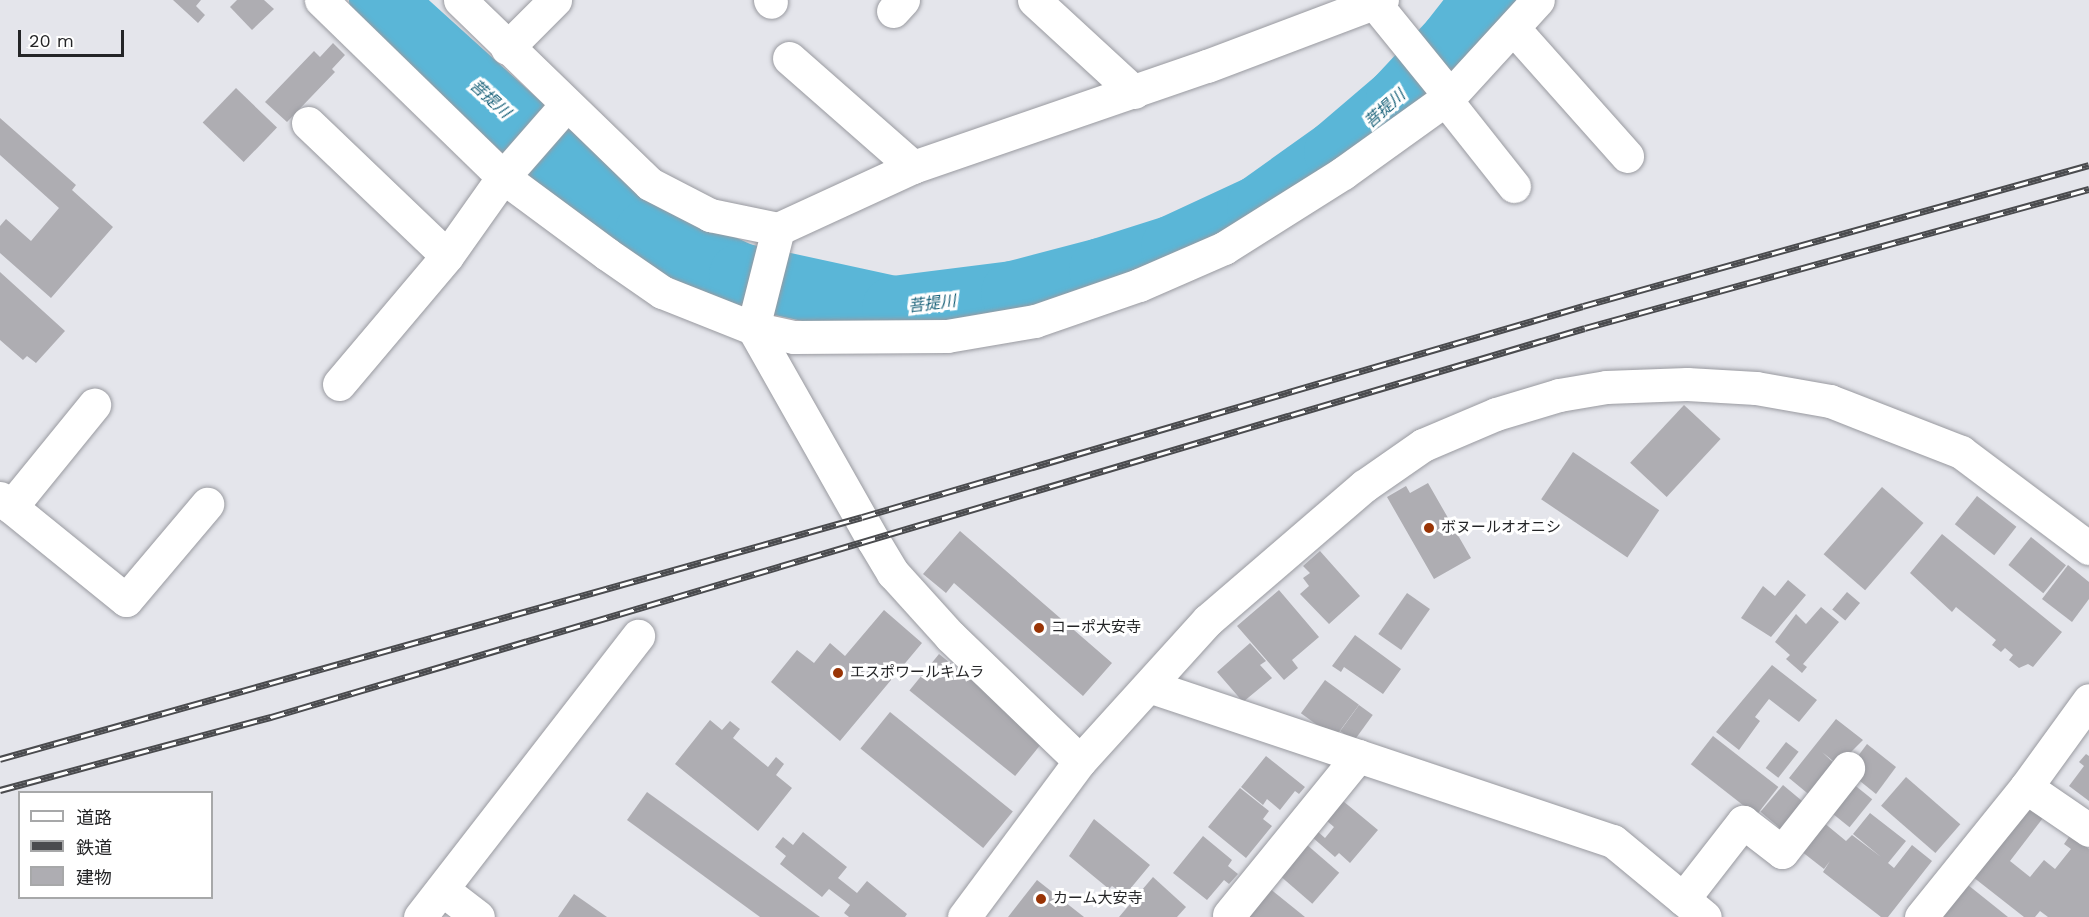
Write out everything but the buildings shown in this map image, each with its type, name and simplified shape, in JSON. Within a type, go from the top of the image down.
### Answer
[{"type":"street","points":[[321,0],[506,173],[663,292],[794,337],[947,336],[1035,321],[1139,285],[1224,248],[1343,173],[1446,94],[1514,29],[1538,0]]},
{"type":"street","points":[[460,0],[507,48],[559,113],[650,184],[710,215],[775,238],[913,167],[1134,92],[1377,1],[1514,186]]},
{"type":"street","points":[[507,48],[555,0]]},
{"type":"street","points":[[1034,0],[1134,92]]},
{"type":"street","points":[[1514,29],[1627,156]]},
{"type":"street","points":[[789,58],[913,167]]},
{"type":"street","points":[[339,384],[447,256],[506,173],[559,113]]},
{"type":"street","points":[[308,123],[447,256]]},
{"type":"street","points":[[775,238],[754,323],[893,573],[950,636],[1080,761]]},
{"type":"street","points":[[964,917],[1080,761],[1208,620],[1364,486],[1423,445],[1496,414],[1559,395],[1605,387],[1687,384],[1756,388],[1830,401],[1961,452],[2089,548]]},
{"type":"street","points":[[94,405],[6,502],[126,600],[207,504]]},
{"type":"street","points":[[420,917],[638,636]]},
{"type":"street","points":[[1149,686],[1613,841],[1694,908],[1743,822],[1782,852],[1848,768]]},
{"type":"street","points":[[1921,917],[2026,787],[2089,700]]},
{"type":"street","points":[[1229,915],[1358,756]]},
{"type":"street","points":[[2026,787],[2089,830]]},
{"type":"street","points":[[442,891],[478,917]]},
{"type":"waterway","name":"菩提川","points":[[381,0],[559,161],[647,232],[741,275],[894,308],[1013,293],[1101,270],[1173,247],[1259,207],[1336,152],[1398,99],[1452,41],[1484,0]]},
{"type":"railway","points":[[0,759],[862,517],[1583,306],[2089,165]]},
{"type":"railway","points":[[0,790],[271,717],[1585,328],[2089,189]]},
{"type":"place","name":"ボヌールオオニシ","points":[[1429,528]]},
{"type":"place","name":"コーポ大安寺","points":[[1039,628]]},
{"type":"place","name":"エスポワールキムラ","points":[[838,673]]},
{"type":"place","name":"カーム大安寺","points":[[1041,899]]}]
